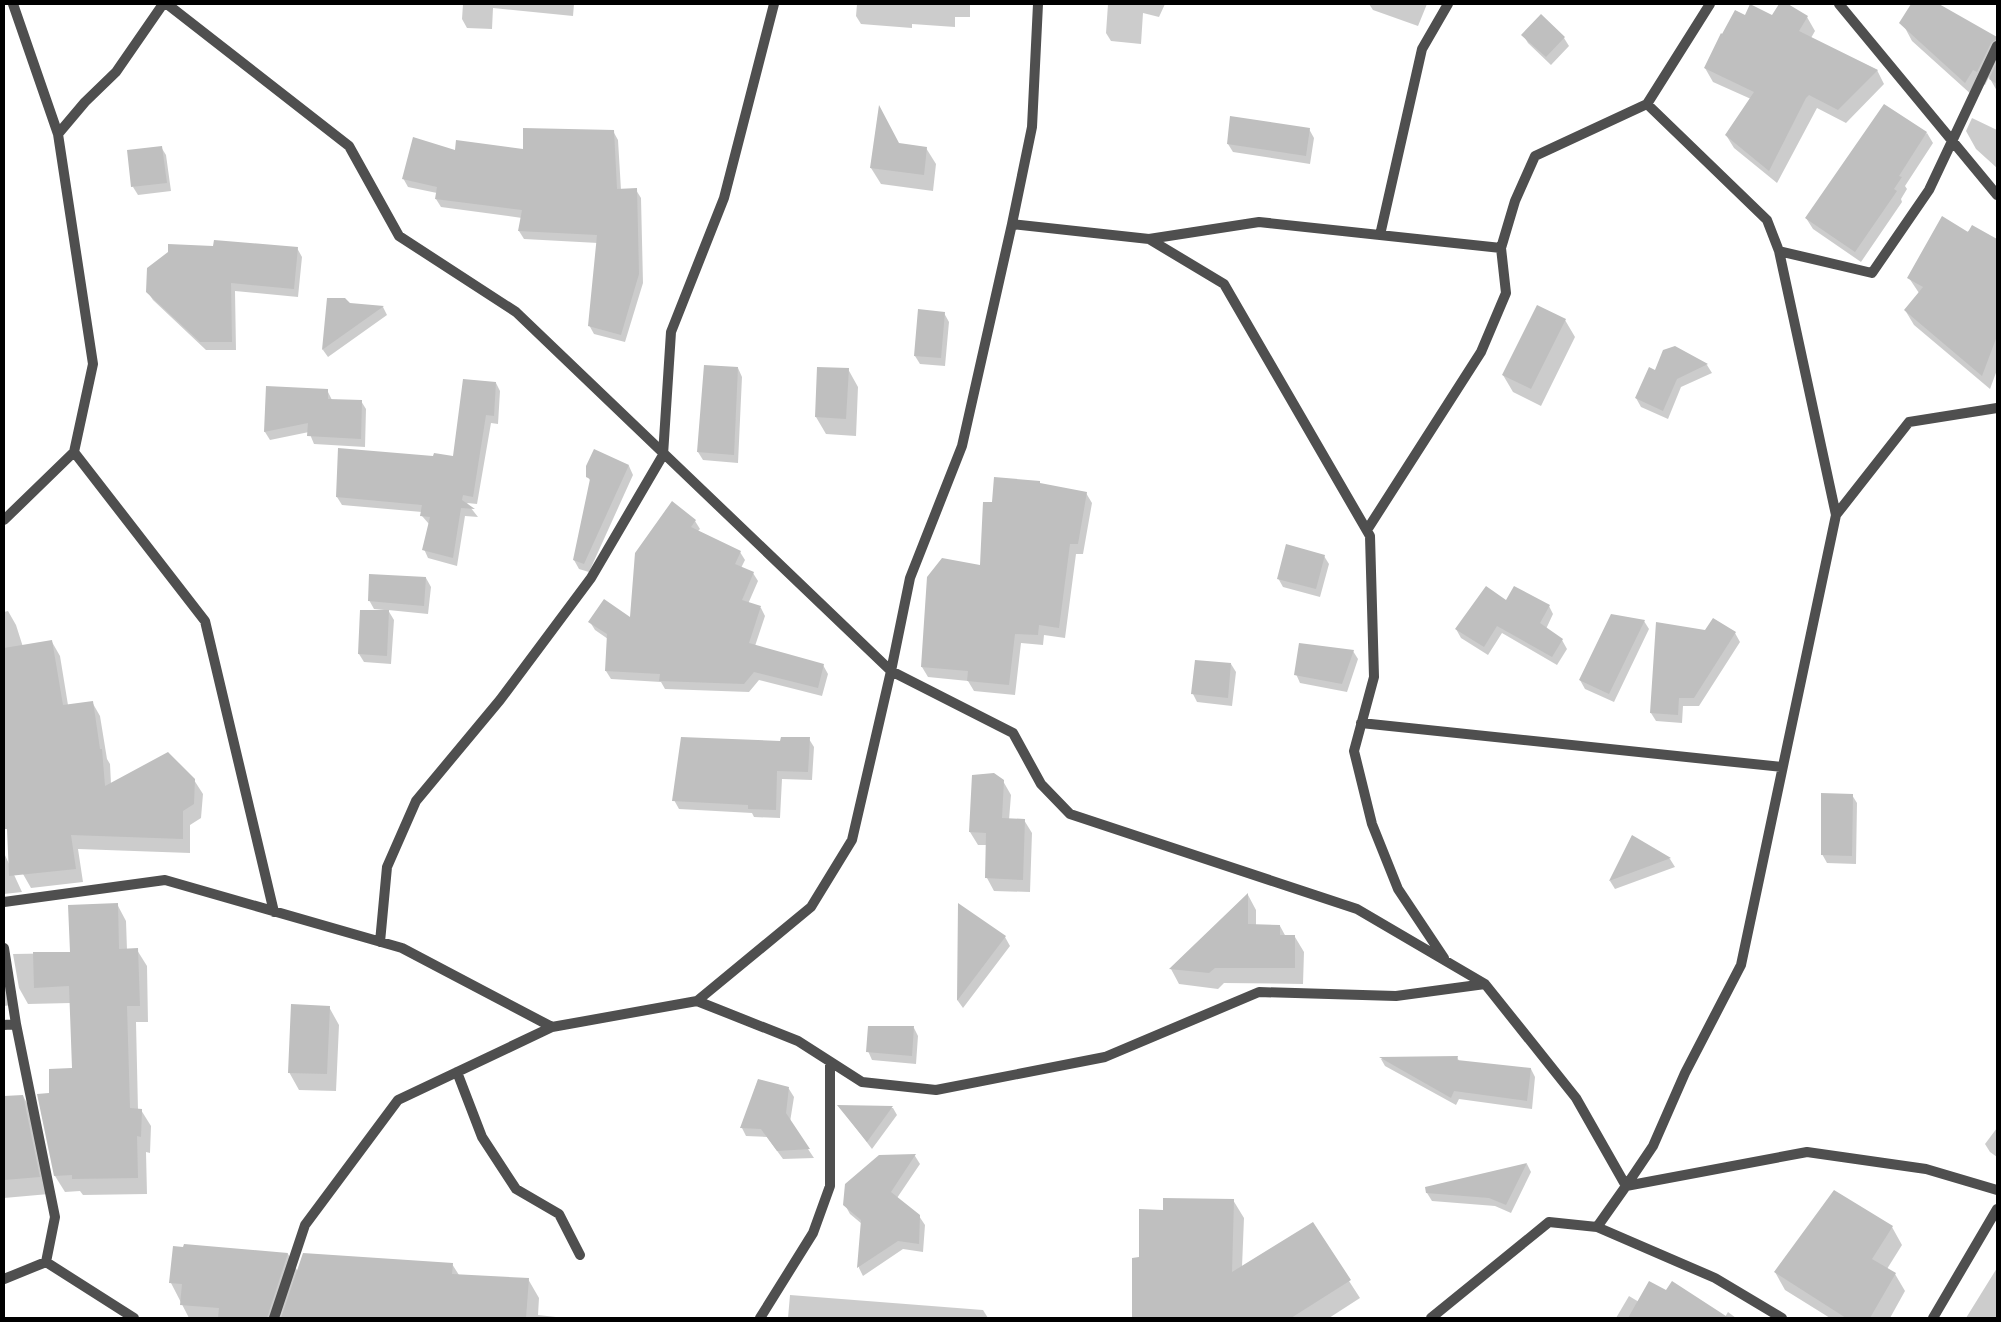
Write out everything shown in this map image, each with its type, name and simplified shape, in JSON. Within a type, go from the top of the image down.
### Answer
[{"type":"street","points":[[4,520],[74,452],[93,364],[58,134],[13,4]]},
{"type":"street","points":[[58,134],[85,102],[116,72],[165,4],[349,146],[399,236],[516,312],[663,455],[891,671],[1013,732],[1041,784],[1070,814],[1357,909],[1485,984],[1576,1098],[1626,1186]]},
{"type":"street","points":[[380,942],[387,867],[416,801],[500,700],[591,578],[663,455],[671,332],[724,198],[774,4]]},
{"type":"street","points":[[274,1318],[305,1225],[398,1100],[552,1027],[697,1001],[811,906],[852,840],[891,671],[910,578],[962,446],[1012,224],[1032,127],[1038,4]]},
{"type":"street","points":[[1380,235],[1422,49],[1448,4]]},
{"type":"street","points":[[1367,530],[1481,352],[1506,292],[1501,248],[1515,201],[1535,156],[1648,104],[1710,4]]},
{"type":"street","points":[[1839,4],[1997,195]]},
{"type":"street","points":[[1779,251],[1872,274],[1929,190],[1954,142],[1997,46]]},
{"type":"street","points":[[1597,1227],[1653,1146],[1685,1073],[1741,965],[1836,515],[1779,251],[1767,220],[1648,104]]},
{"type":"street","points":[[1012,224],[1149,239],[1259,222],[1501,248]]},
{"type":"street","points":[[1149,239],[1224,284],[1370,536],[1374,677],[1354,751],[1372,824],[1398,890],[1446,961]]},
{"type":"street","points":[[1836,515],[1909,422],[1997,408]]},
{"type":"street","points":[[74,452],[205,621],[274,912]]},
{"type":"street","points":[[1361,723],[1782,768]]},
{"type":"street","points":[[4,902],[165,880],[402,948],[552,1027]]},
{"type":"street","points":[[4,948],[16,1024],[55,1218],[46,1262]]},
{"type":"street","points":[[697,1001],[798,1041],[862,1082],[936,1090],[1105,1058],[1259,992],[1396,996],[1485,984]]},
{"type":"street","points":[[4,1025],[16,1024]]},
{"type":"street","points":[[760,1318],[813,1233],[830,1186],[830,1062]]},
{"type":"street","points":[[457,1072],[482,1136],[516,1189],[559,1214],[580,1254]]},
{"type":"street","points":[[1626,1186],[1807,1152],[1926,1169],[1997,1190]]},
{"type":"street","points":[[1932,1318],[1997,1209]]},
{"type":"street","points":[[1431,1318],[1549,1222],[1597,1227],[1715,1278],[1782,1318]]},
{"type":"street","points":[[4,1279],[46,1262]]},
{"type":"street","points":[[46,1262],[134,1318]]},
{"type":"building","points":[[1750,4],[1772,15],[1779,4],[1788,4],[1808,16],[1799,31],[1878,70],[1838,110],[1809,95],[1769,171],[1725,135],[1754,92],[1704,68],[1721,33],[1735,10],[1745,15]]},
{"type":"building","points":[[1911,4],[1939,4],[1997,37],[1991,43],[1977,72],[1973,70],[1965,83],[1899,23]]},
{"type":"building","points":[[1541,14],[1565,37],[1546,57],[1521,35]]},
{"type":"building","points":[[1997,62],[1997,84],[1989,79]]},
{"type":"building","points":[[1884,104],[1927,132],[1899,176],[1902,177],[1894,189],[1897,191],[1855,252],[1805,218]]},
{"type":"building","points":[[879,105],[899,143],[927,147],[924,175],[870,168]]},
{"type":"building","points":[[1230,116],[1310,128],[1306,156],[1227,144]]},
{"type":"building","points":[[523,128],[614,130],[617,189],[637,188],[639,274],[621,335],[588,326],[597,235],[518,231],[522,210],[435,199],[437,187],[402,179],[413,137],[455,150],[456,140],[523,149]]},
{"type":"building","points":[[162,146],[167,183],[131,187],[127,150]]},
{"type":"building","points":[[1942,216],[1968,232],[1972,225],[1997,239],[1997,336],[1982,376],[1904,310],[1923,287],[1907,278]]},
{"type":"building","points":[[214,240],[298,247],[294,289],[231,283],[232,342],[200,342],[146,292],[147,268],[168,252],[168,244],[213,246]]},
{"type":"building","points":[[327,298],[345,298],[350,303],[384,306],[322,350]]},
{"type":"building","points":[[1537,305],[1566,319],[1531,389],[1502,375]]},
{"type":"building","points":[[918,309],[945,312],[941,358],[914,356]]},
{"type":"building","points":[[1675,346],[1708,364],[1677,379],[1663,411],[1635,398],[1649,367],[1655,370],[1663,350]]},
{"type":"building","points":[[704,365],[738,367],[734,455],[697,452]]},
{"type":"building","points":[[817,367],[849,368],[846,419],[815,417]]},
{"type":"building","points":[[463,379],[496,382],[494,416],[486,415],[473,497],[463,495],[462,500],[475,509],[461,508],[453,558],[422,550],[430,517],[420,516],[422,505],[336,497],[338,448],[433,456],[434,453],[453,456]]},
{"type":"building","points":[[266,386],[328,389],[328,399],[362,400],[361,439],[307,436],[308,423],[264,432]]},
{"type":"building","points":[[594,449],[629,465],[584,564],[573,560],[590,479],[586,477],[586,466]]},
{"type":"building","points":[[994,477],[1040,481],[1040,483],[1087,492],[1078,544],[1070,544],[1059,628],[1039,625],[1038,635],[1015,634],[1009,685],[967,681],[968,671],[921,667],[927,577],[942,558],[980,565],[983,502],[992,502]]},
{"type":"building","points":[[672,501],[696,520],[691,527],[741,551],[735,564],[754,572],[742,600],[761,606],[749,643],[824,664],[818,688],[754,672],[744,684],[659,681],[660,674],[605,671],[607,634],[588,622],[604,599],[630,617],[635,553]]},
{"type":"building","points":[[1286,544],[1325,555],[1316,589],[1277,579]]},
{"type":"building","points":[[369,574],[426,577],[424,606],[368,601]]},
{"type":"building","points":[[1486,586],[1506,600],[1514,586],[1550,605],[1540,623],[1563,639],[1552,657],[1497,626],[1484,647],[1455,629]]},
{"type":"building","points":[[360,610],[389,610],[387,656],[358,654]]},
{"type":"building","points":[[1611,614],[1645,620],[1609,694],[1579,680]]},
{"type":"building","points":[[1713,618],[1736,632],[1694,698],[1679,698],[1678,715],[1650,713],[1656,622],[1705,630]]},
{"type":"building","points":[[52,640],[63,705],[93,701],[100,749],[102,749],[105,786],[168,752],[195,779],[194,804],[183,811],[183,839],[71,835],[76,869],[9,876],[7,829],[4,829],[4,648]]},
{"type":"building","points":[[1299,643],[1354,650],[1342,684],[1294,675]]},
{"type":"building","points":[[1195,660],[1231,663],[1228,698],[1191,694]]},
{"type":"building","points":[[681,737],[780,741],[781,737],[810,737],[808,772],[777,771],[776,810],[748,809],[748,805],[672,801]]},
{"type":"building","points":[[994,773],[1004,780],[1002,818],[1025,819],[1023,880],[985,878],[986,833],[969,832],[972,775]]},
{"type":"building","points":[[1821,793],[1853,794],[1852,856],[1821,855]]},
{"type":"building","points":[[1632,835],[1671,858],[1609,881]]},
{"type":"building","points":[[1248,893],[1248,924],[1280,925],[1280,935],[1295,935],[1295,968],[1215,968],[1209,973],[1169,969]]},
{"type":"building","points":[[118,903],[119,949],[138,948],[140,1006],[127,1006],[130,1108],[142,1109],[141,1137],[137,1136],[138,1178],[72,1179],[72,1175],[54,1176],[37,1094],[49,1093],[49,1069],[72,1068],[69,986],[34,988],[33,952],[70,952],[68,905]]},
{"type":"building","points":[[958,903],[1006,936],[957,1001]]},
{"type":"building","points":[[291,1004],[330,1006],[327,1074],[288,1073]]},
{"type":"building","points":[[868,1026],[914,1026],[912,1056],[866,1052]]},
{"type":"building","points":[[1458,1056],[1457,1060],[1531,1068],[1527,1101],[1454,1091],[1451,1098],[1379,1057]]},
{"type":"building","points":[[758,1079],[789,1087],[786,1113],[810,1149],[777,1151],[761,1129],[740,1128]]},
{"type":"building","points":[[23,1095],[40,1177],[4,1180],[4,1096]]},
{"type":"building","points":[[837,1105],[893,1106],[867,1142]]},
{"type":"building","points":[[916,1154],[891,1192],[920,1215],[919,1244],[898,1241],[857,1268],[861,1220],[843,1205],[845,1184],[879,1155]]},
{"type":"building","points":[[1527,1163],[1506,1205],[1489,1198],[1426,1193],[1425,1187]]},
{"type":"building","points":[[1834,1190],[1893,1226],[1872,1259],[1896,1273],[1870,1318],[1846,1318],[1774,1272]]},
{"type":"building","points":[[1163,1198],[1234,1199],[1232,1272],[1313,1222],[1351,1280],[1291,1318],[1132,1318],[1132,1258],[1139,1257],[1139,1209],[1163,1210]]},
{"type":"building","points":[[184,1244],[288,1253],[267,1318],[218,1318],[219,1308],[180,1305],[182,1284],[169,1283],[173,1246],[183,1247]]},
{"type":"building","points":[[303,1253],[453,1263],[452,1274],[529,1278],[526,1318],[281,1318]]},
{"type":"building","points":[[1649,1281],[1666,1290],[1672,1281],[1729,1318],[1628,1318]]}]
